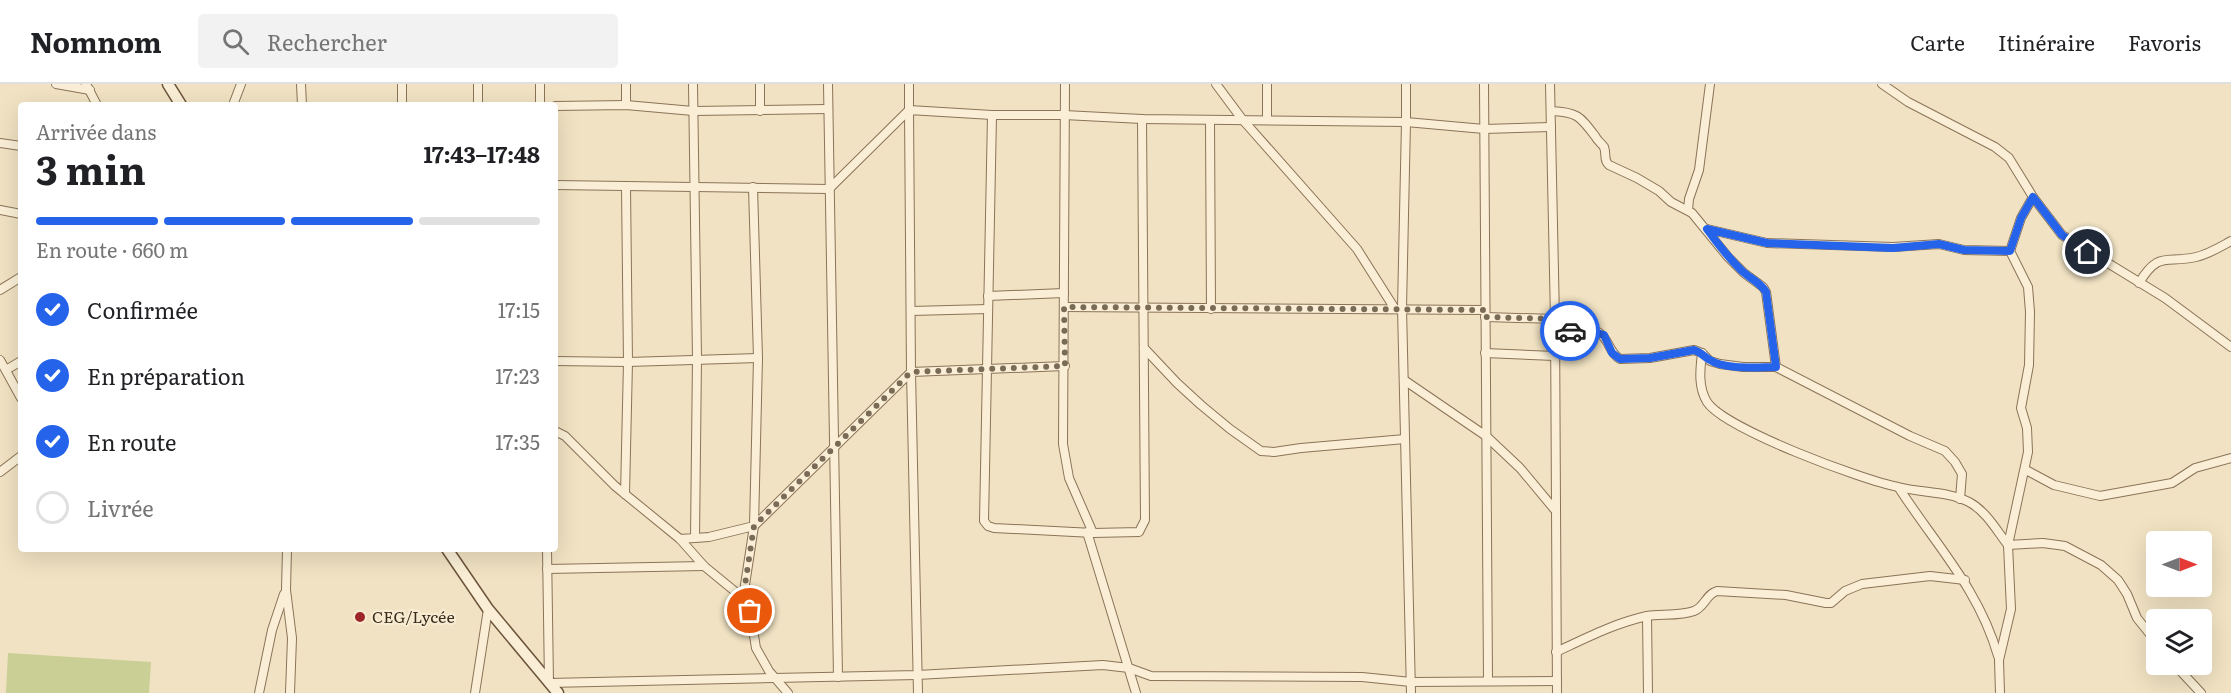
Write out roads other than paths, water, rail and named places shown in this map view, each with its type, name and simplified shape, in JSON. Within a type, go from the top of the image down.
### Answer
[{"type":"main road","points":[[168,84],[179,102]]},
{"type":"main road","points":[[449,552],[488,609],[558,693]]},
{"type":"street","points":[[56,84],[88,87],[96,102]]},
{"type":"street","points":[[234,102],[242,84]]},
{"type":"street","points":[[301,84],[302,102]]},
{"type":"street","points":[[402,84],[402,102]]},
{"type":"street","points":[[478,84],[478,102]]},
{"type":"street","points":[[540,84],[540,102]]},
{"type":"street","points":[[626,84],[627,105]]},
{"type":"street","points":[[693,84],[697,358],[695,538]]},
{"type":"street","points":[[760,84],[760,111]]},
{"type":"street","points":[[828,84],[838,677]]},
{"type":"street","points":[[909,84],[911,372],[918,693]]},
{"type":"street","points":[[1065,84],[1064,453],[1069,478],[1090,532],[1137,693]]},
{"type":"street","points":[[1216,84],[1242,119],[1357,249],[1399,308]]},
{"type":"street","points":[[1267,84],[1267,119]]},
{"type":"street","points":[[1407,84],[1399,308],[1404,380],[1412,693]]},
{"type":"street","points":[[1484,84],[1488,681]]},
{"type":"street","points":[[1550,84],[1555,319],[1557,693]]},
{"type":"street","points":[[1688,210],[1689,199],[1699,170],[1710,84]]},
{"type":"street","points":[[1882,84],[1929,113],[1995,147],[2009,158],[2033,197],[2062,235],[2164,298],[2231,347]]},
{"type":"street","points":[[558,106],[627,105],[693,111],[828,110]]},
{"type":"street","points":[[558,185],[626,188],[828,189],[909,110],[992,115],[1064,115],[1210,121],[1267,119],[1406,122],[1484,129],[1551,127]]},
{"type":"street","points":[[1551,111],[1577,116],[1587,124],[1603,146],[1605,162],[1608,165],[1637,178],[1659,191],[1671,202],[1688,210],[1707,229],[1728,257],[1763,287],[1766,292],[1776,367]]},
{"type":"street","points":[[992,115],[984,521],[988,526],[994,528],[1090,532],[1139,532],[1143,526],[1142,119]]},
{"type":"street","points":[[1210,121],[1211,309]]},
{"type":"street","points":[[0,142],[18,145]]},
{"type":"street","points":[[743,598],[754,526],[758,358],[753,187]]},
{"type":"street","points":[[625,494],[628,362],[626,188]]},
{"type":"street","points":[[2000,693],[1999,660],[2011,609],[2008,545],[2026,470],[2029,435],[2021,408],[2029,365],[2028,287],[2010,251],[2021,218],[2033,197]]},
{"type":"street","points":[[0,210],[18,213]]},
{"type":"street","points":[[1707,229],[1767,243],[1893,248],[1939,244],[1964,250],[2010,251]]},
{"type":"street","points":[[2139,283],[2146,272],[2158,261],[2198,257],[2231,241]]},
{"type":"street","points":[[0,290],[18,279]]},
{"type":"street","points":[[988,296],[1064,293]]},
{"type":"street","points":[[1064,307],[1399,308],[1555,319]]},
{"type":"street","points":[[911,311],[988,309]]},
{"type":"street","points":[[1555,330],[1598,332],[1604,335],[1612,353],[1620,359],[1650,358],[1694,350],[1702,353],[1710,361],[1720,364],[1776,367],[1910,436],[1945,451],[1962,474],[1960,499]]},
{"type":"street","points":[[1144,348],[1176,383],[1230,429],[1261,451],[1274,452],[1293,448],[1405,440]]},
{"type":"street","points":[[1485,353],[1555,356]]},
{"type":"street","points":[[1702,353],[1701,387],[1709,405],[1719,413],[1762,437],[1815,460],[1899,488],[1952,495],[1978,507],[2008,545]]},
{"type":"street","points":[[558,361],[628,362],[697,358],[758,358]]},
{"type":"street","points":[[0,360],[18,391]]},
{"type":"street","points":[[6,370],[18,364]]},
{"type":"street","points":[[680,539],[709,537],[754,526],[911,372],[1065,366]]},
{"type":"street","points":[[1404,380],[1486,436],[1520,468],[1556,510]]},
{"type":"street","points":[[558,432],[565,436],[615,486],[680,539],[704,566],[743,598],[750,611],[756,648],[763,662],[788,693]]},
{"type":"street","points":[[0,472],[18,458]]},
{"type":"street","points":[[2026,470],[2054,485],[2100,496],[2172,483],[2195,468],[2231,458]]},
{"type":"street","points":[[1899,488],[1965,580],[1979,606],[1999,660]]},
{"type":"street","points":[[2008,545],[2043,543],[2065,546],[2101,565],[2118,580],[2137,618],[2146,630]]},
{"type":"street","points":[[287,552],[286,590],[292,638],[290,693]]},
{"type":"street","points":[[547,552],[549,682],[917,675],[1103,665],[1129,668],[1151,676],[1362,677],[1411,682],[1557,681]]},
{"type":"street","points":[[547,569],[704,566]]},
{"type":"street","points":[[1556,652],[1598,632],[1647,616],[1694,611],[1701,607],[1712,592],[1717,591],[1786,595],[1826,603],[1834,601],[1845,591],[1862,584],[1930,576],[1965,580]]},
{"type":"street","points":[[259,693],[272,630],[286,590]]},
{"type":"street","points":[[475,693],[488,609]]},
{"type":"street","points":[[1647,616],[1648,693]]},
{"type":"street","points":[[2184,675],[2200,693]]},
{"type":"place","name":"CEG/Lycée","points":[[360,617]]}]
